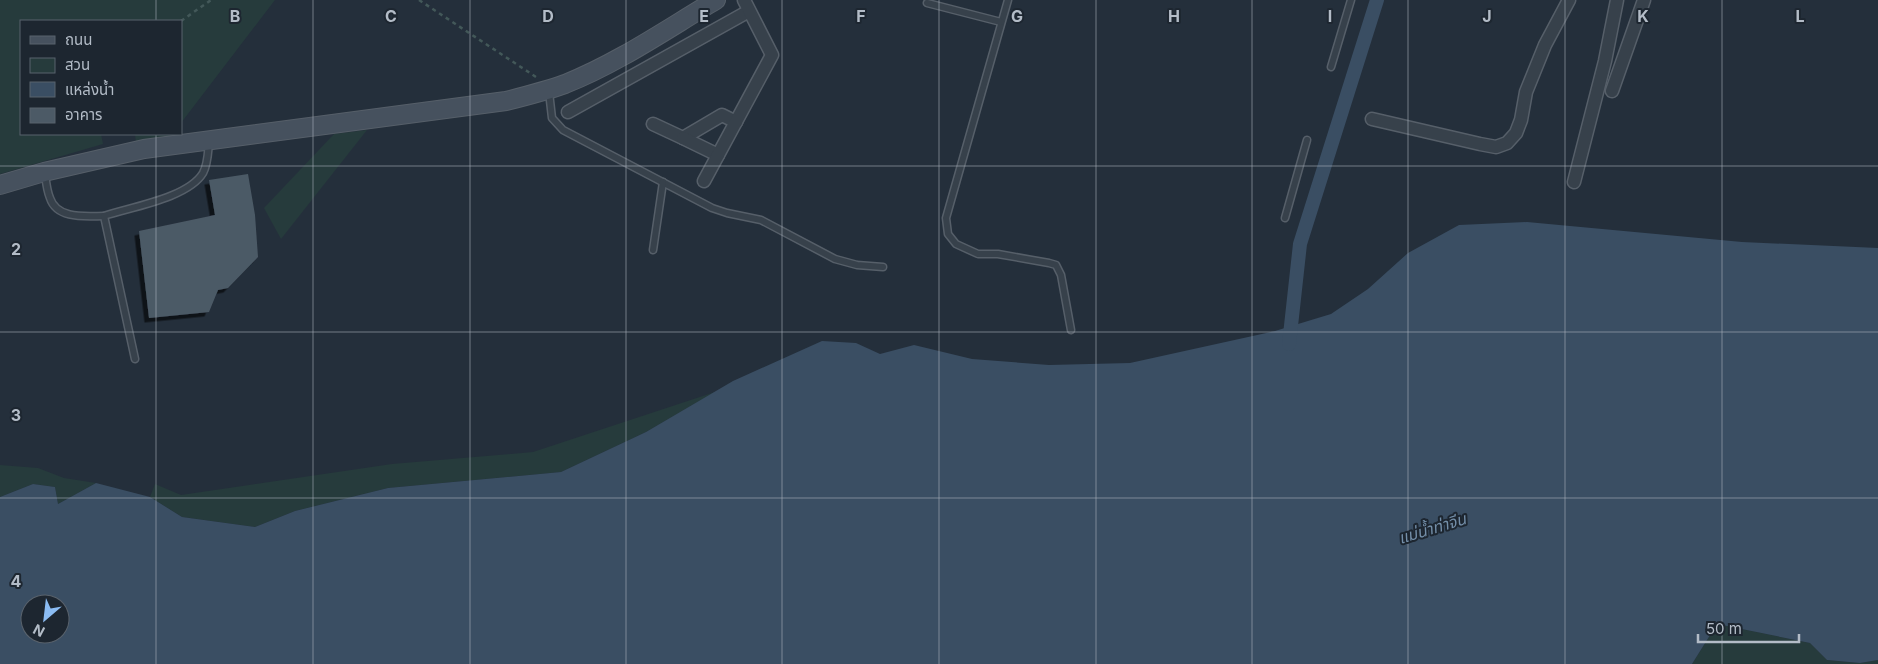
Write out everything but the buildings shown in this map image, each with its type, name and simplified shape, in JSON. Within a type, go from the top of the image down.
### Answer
[{"type":"main road","points":[[0,185],[44,172],[144,149],[506,101],[545,91],[596,70],[716,0]]},
{"type":"street","points":[[1372,119],[1496,147],[1507,143],[1516,133],[1521,120],[1522,105],[1526,92],[1545,45],[1569,0]]},
{"type":"street","points":[[1574,182],[1606,61],[1617,0]]},
{"type":"street","points":[[1612,91],[1644,0]]},
{"type":"street","points":[[568,112],[747,6],[772,55],[704,181]]},
{"type":"street","points":[[683,138],[722,115],[736,122]]},
{"type":"street","points":[[653,124],[718,155]]},
{"type":"lane","points":[[1008,0],[946,218],[948,234],[956,244],[978,254],[998,254],[1049,262],[1056,265],[1062,275],[1071,330]]},
{"type":"lane","points":[[1331,68],[1351,0]]},
{"type":"lane","points":[[927,3],[1001,22]]},
{"type":"lane","points":[[545,91],[552,118],[563,130],[712,208],[761,220],[835,259],[857,265],[883,267]]},
{"type":"lane","points":[[44,172],[50,200],[58,210],[77,217],[104,216],[172,196],[192,186],[203,172],[208,159],[210,140]]},
{"type":"lane","points":[[1285,218],[1307,140]]},
{"type":"lane","points":[[652,250],[663,182]]},
{"type":"lane","points":[[104,216],[135,359]]},
{"type":"path","points":[[182,20],[211,0]]},
{"type":"path","points":[[418,0],[500,55],[545,91]]},
{"type":"green space","points":[[0,0],[275,0],[182,122],[182,20],[20,20],[20,135],[101,135],[103,144],[0,174]]},
{"type":"green space","points":[[367,130],[281,239],[264,208],[334,134]]},
{"type":"green space","points":[[135,135],[172,135],[169,139],[136,143]]},
{"type":"green space","points":[[715,392],[646,432],[561,472],[388,488],[295,511],[255,527],[182,517],[150,497],[155,484],[181,495],[392,464],[533,452]]},
{"type":"green space","points":[[0,465],[38,468],[64,478],[96,483],[58,504],[55,487],[33,484],[0,497]]},
{"type":"green space","points":[[1717,624],[1810,643],[1827,660],[1860,663],[1878,660],[1878,664],[1692,664]]},
{"type":"water","name":"แม่น้ำท่าจีน","points":[[1527,222],[1742,242],[1878,248],[1878,660],[1860,663],[1827,660],[1810,643],[1717,624],[1692,664],[0,664],[0,497],[33,484],[55,487],[58,504],[96,483],[150,497],[182,517],[255,527],[295,511],[388,488],[561,472],[646,432],[733,381],[822,341],[856,343],[880,354],[914,345],[972,359],[1049,365],[1130,363],[1275,331],[1331,314],[1368,289],[1408,253],[1459,225]]},
{"type":"waterway","points":[[1289,344],[1300,244],[1377,0]]}]
